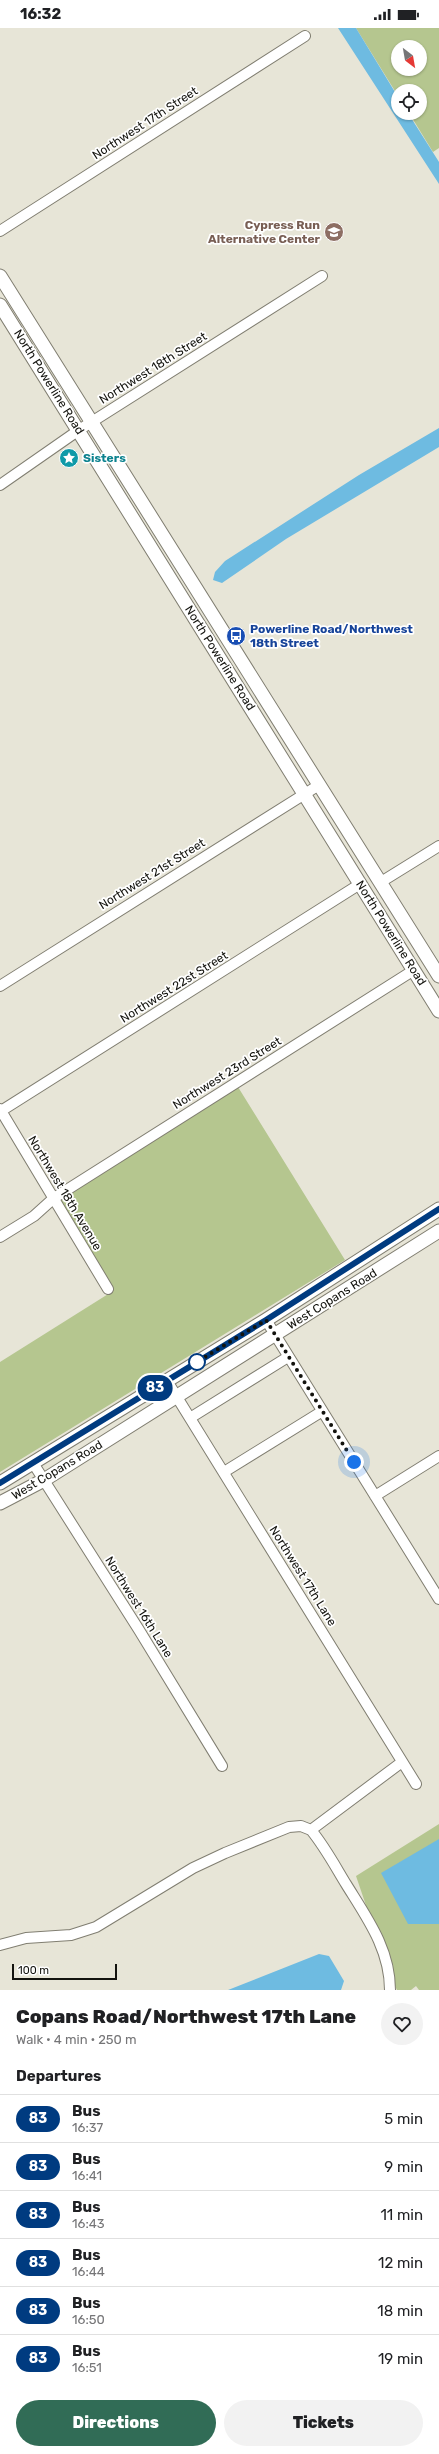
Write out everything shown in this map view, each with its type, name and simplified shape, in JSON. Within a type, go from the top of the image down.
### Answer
[{"type":"main road","name":"North Powerline Road","points":[[0,276],[439,976]]},
{"type":"main road","name":"North Powerline Road","points":[[0,305],[439,1011]]},
{"type":"main road","points":[[167,573],[179,577],[200,611],[213,615]]},
{"type":"main road","points":[[403,954],[419,961],[430,961]]},
{"type":"main road","name":"West Copans Road","points":[[0,1483],[266,1320],[439,1209]]},
{"type":"main road","name":"West Copans Road","points":[[0,1503],[44,1480],[439,1232]]},
{"type":"street","name":"Northwest 17th Street","points":[[0,231],[304,36]]},
{"type":"street","name":"Northwest 18th Street","points":[[0,485],[79,430],[322,276]]},
{"type":"street","name":"Northwest 21st Street","points":[[0,986],[319,785]]},
{"type":"street","points":[[381,882],[439,846]]},
{"type":"street","name":"Northwest 22st Street","points":[[0,1110],[360,884]]},
{"type":"street","name":"Northwest 23rd Street","points":[[0,1237],[34,1216],[54,1198],[414,970]]},
{"type":"street","name":"Northwest 18th Avenue","points":[[0,1110],[108,1289]]},
{"type":"street","points":[[266,1320],[439,1599]]},
{"type":"street","points":[[190,1418],[288,1357]]},
{"type":"street","name":"Northwest 17th Lane","points":[[167,1381],[416,1784]]},
{"type":"street","points":[[224,1472],[322,1412]]},
{"type":"street","points":[[376,1496],[439,1456]]},
{"type":"street","name":"Northwest 16th Lane","points":[[33,1463],[139,1630],[222,1766]]},
{"type":"street","points":[[311,1830],[402,1762]]},
{"type":"street","points":[[0,1945],[26,1938],[71,1935],[96,1927],[193,1868],[225,1853],[289,1827],[301,1826],[311,1830],[377,1933],[387,1962],[390,1990]]},
{"type":"green space","points":[[356,28],[439,28],[439,148],[433,152],[413,120],[427,120],[427,84],[391,85]]},
{"type":"green space","points":[[238,1087],[345,1260],[0,1472],[0,1362],[113,1291],[57,1201]]},
{"type":"green space","points":[[439,1824],[439,1990],[419,1990],[416,1986],[411,1990],[397,1990],[390,1976],[356,1876]]},
{"type":"water","points":[[338,28],[356,28],[391,86],[391,110]]},
{"type":"water","points":[[398,120],[412,120],[439,162],[439,184]]},
{"type":"water","points":[[439,428],[439,447],[286,539],[222,583],[213,580],[215,572],[225,561],[359,475]]},
{"type":"water","points":[[439,1839],[439,1924],[408,1924],[381,1873]]},
{"type":"water","points":[[319,1954],[329,1956],[344,1981],[341,1990],[228,1990]]},
{"type":"bus line","name":"83","points":[[0,1483],[266,1320],[439,1209]]},
{"type":"place","name":"Cypress Run Alternative Center","points":[[334,232]]},
{"type":"place","name":"Sisters","points":[[69,458]]},
{"type":"place","name":"Powerline Road/Northwest 18th Street","points":[[236,636]]},
{"type":"route","points":[[197,1362],[192,1365],[266,1320],[354,1462]]}]
